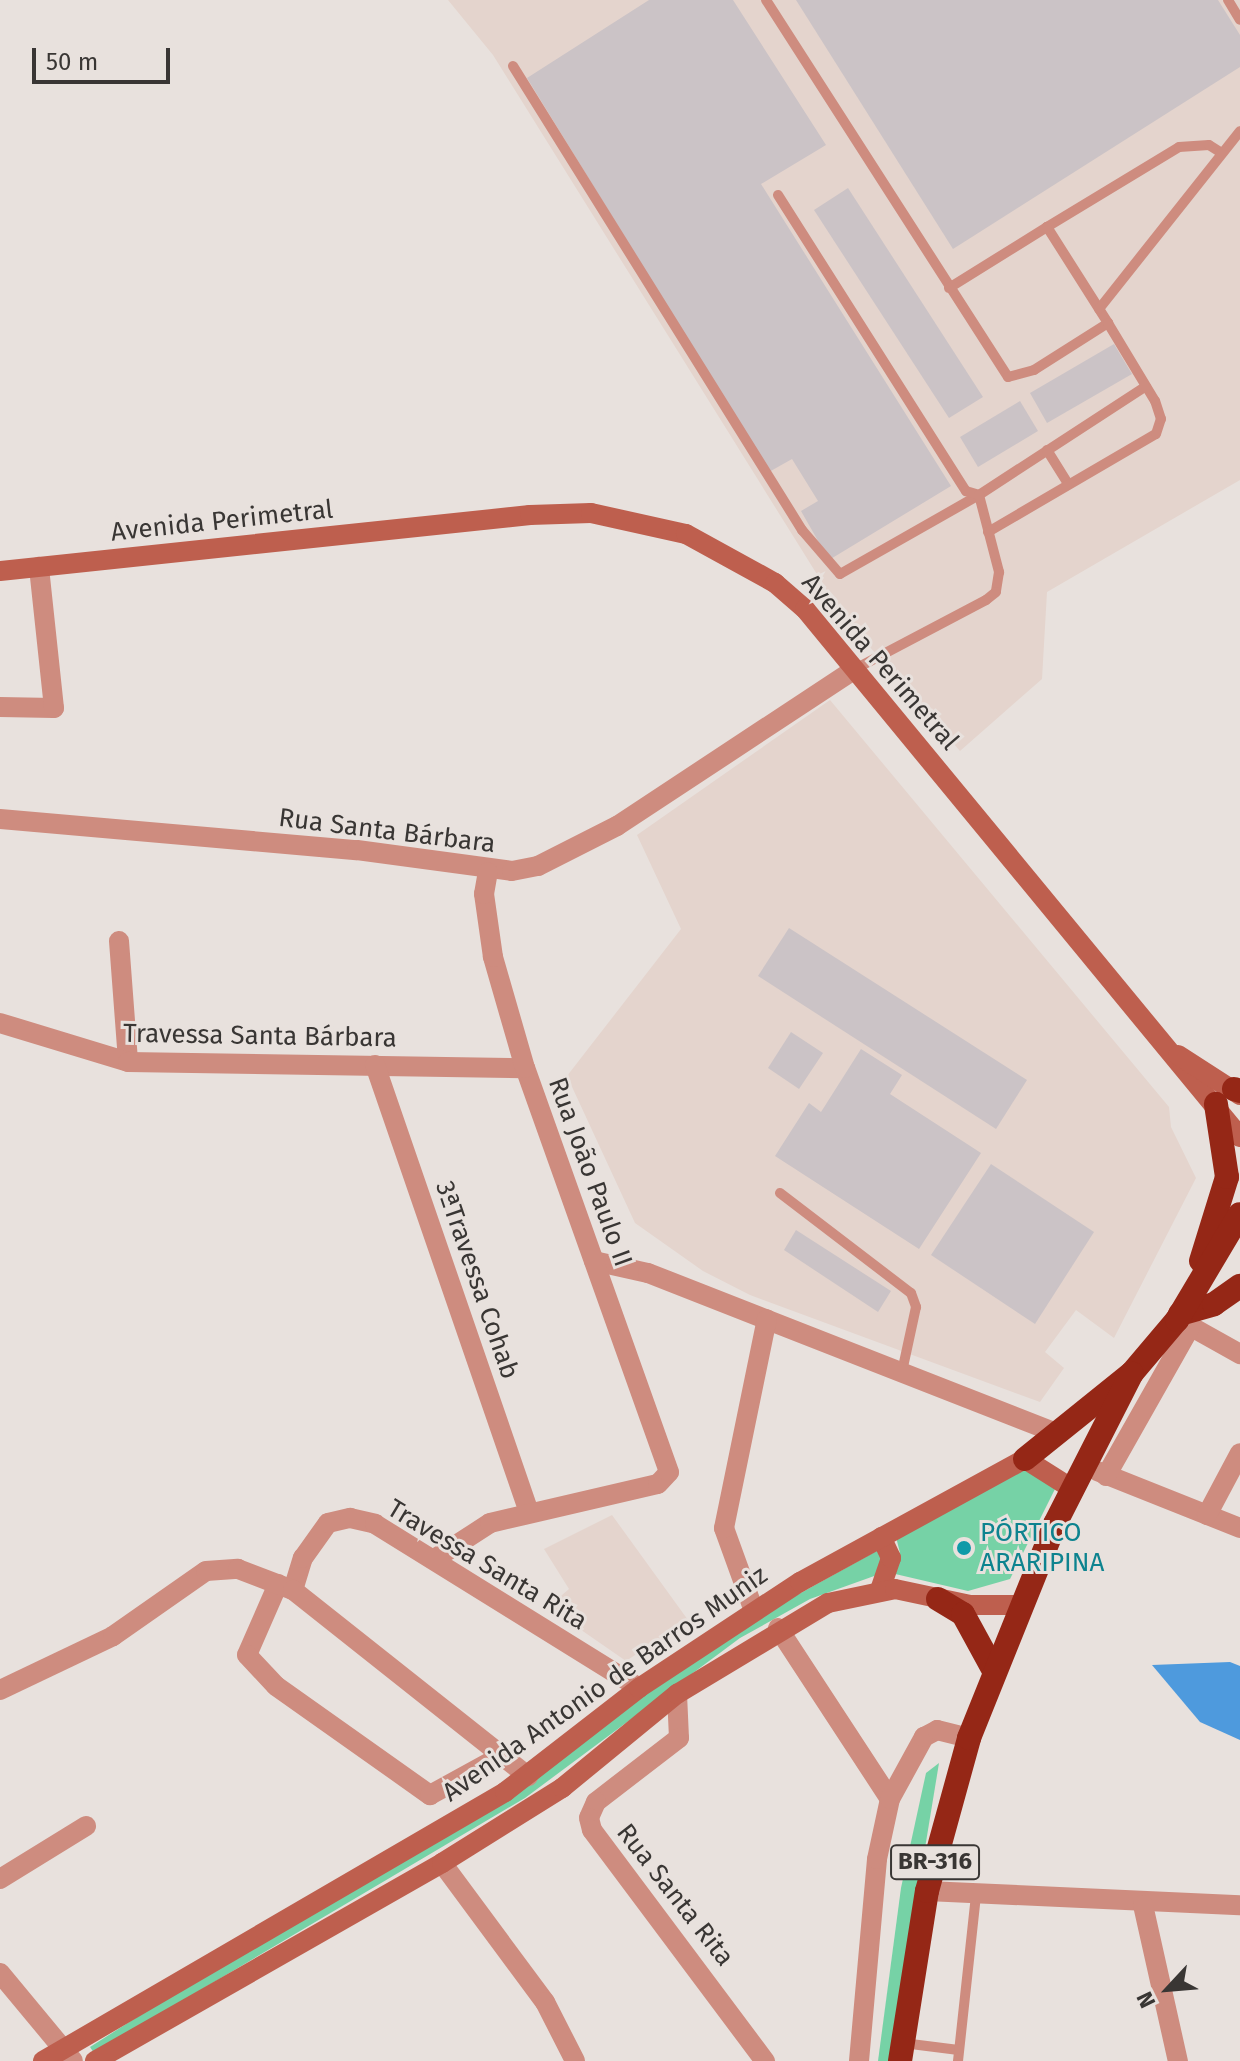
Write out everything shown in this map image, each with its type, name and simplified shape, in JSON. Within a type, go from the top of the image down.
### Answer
[{"type":"highway","points":[[1196,1282],[1227,1177],[1233,1095]]},
{"type":"highway","name":"BR-316","points":[[901,2052],[927,1891],[969,1738],[993,1669],[1074,1490],[1097,1471],[1132,1373],[1183,1320],[1196,1282],[1240,1214]]},
{"type":"highway","points":[[1183,1320],[1240,1286]]},
{"type":"highway","points":[[1025,1459],[1132,1373]]},
{"type":"highway","points":[[938,1599],[963,1614],[993,1669]]},
{"type":"main road","name":"Avenida Perimetral","points":[[0,571],[591,513],[642,520],[734,557],[805,609],[1175,1054],[1233,1095]]},
{"type":"main road","points":[[1233,1095],[1240,1137]]},
{"type":"main road","points":[[1025,1459],[1074,1490]]},
{"type":"main road","name":"Avenida Antonio de Barros Muniz","points":[[43,2061],[67,2055],[528,1776],[639,1688],[754,1611],[881,1537],[1025,1459]]},
{"type":"main road","points":[[880,1590],[891,1558],[881,1537]]},
{"type":"main road","name":"Avenida Antonio de Barros Muniz","points":[[95,2061],[442,1863],[562,1788],[677,1694],[778,1628],[828,1603],[880,1590],[938,1599],[1021,1605]]},
{"type":"street","points":[[0,707],[54,708],[39,567]]},
{"type":"street","name":"Rua Santa Bárbara","points":[[0,819],[357,850],[488,872],[538,866],[617,826],[855,669]]},
{"type":"street","name":"Rua João Paulo II","points":[[488,872],[484,894],[493,957],[525,1068],[668,1462],[664,1481],[529,1512]]},
{"type":"street","points":[[119,941],[128,1062]]},
{"type":"street","name":"Travessa Santa Bárbara","points":[[0,1023],[128,1062],[525,1068]]},
{"type":"street","name":"3ªTravessa Cohab","points":[[375,1065],[529,1512]]},
{"type":"street","points":[[594,1261],[648,1273],[1058,1434]]},
{"type":"street","points":[[754,1611],[724,1528],[767,1319]]},
{"type":"street","points":[[1240,1354],[1183,1320],[1097,1471],[1240,1528]]},
{"type":"street","points":[[1207,1515],[1240,1453]]},
{"type":"street","points":[[436,1558],[490,1523],[529,1512]]},
{"type":"street","name":"Travessa Santa Rita","points":[[286,1587],[316,1534],[350,1518],[436,1558],[639,1688]]},
{"type":"street","points":[[0,1690],[113,1636],[206,1571],[238,1569],[286,1587],[528,1776]]},
{"type":"street","points":[[286,1587],[247,1655],[276,1686],[430,1795],[503,1755]]},
{"type":"street","points":[[778,1628],[890,1799]]},
{"type":"street","name":"Rua Santa Rita","points":[[677,1694],[679,1738],[626,1775],[589,1818],[765,2061]]},
{"type":"street","points":[[859,2061],[875,1873],[890,1799],[924,1737],[937,1730],[969,1738]]},
{"type":"street","points":[[0,1879],[86,1826]]},
{"type":"street","points":[[442,1863],[545,2002],[575,2061]]},
{"type":"street","points":[[927,1891],[1143,1905],[1240,1905]]},
{"type":"street","points":[[1143,1905],[1178,2061]]},
{"type":"street","points":[[0,1973],[67,2055]]},
{"type":"lane","points":[[766,0],[1008,377],[1034,370],[1108,323]]},
{"type":"lane","points":[[1228,0],[1240,20]]},
{"type":"lane","points":[[513,66],[831,568],[847,574],[861,567],[979,495],[1146,386]]},
{"type":"lane","points":[[1099,309],[1240,131]]},
{"type":"lane","points":[[949,288],[1179,147],[1209,145],[1222,153]]},
{"type":"lane","points":[[778,195],[966,491],[979,495]]},
{"type":"lane","points":[[988,532],[1156,434],[1161,419],[1146,386],[1047,227]]},
{"type":"lane","points":[[1047,450],[1068,483]]},
{"type":"lane","points":[[855,669],[996,592],[999,572],[979,495]]},
{"type":"lane","points":[[780,1193],[911,1293],[916,1307],[902,1372]]},
{"type":"lane","points":[[901,2052],[959,2056],[976,1895]]},
{"type":"shaded area","points":[[448,0],[1240,0],[1240,480],[1047,592],[1042,679],[960,751],[843,616],[493,55]]},
{"type":"shaded area","points":[[830,700],[1169,1107],[1171,1127],[1196,1178],[1114,1338],[1076,1310],[1045,1352],[1064,1368],[1040,1402],[750,1295],[703,1271],[635,1223],[567,1076],[681,929],[637,835]]},
{"type":"shaded area","points":[[612,1515],[688,1620],[626,1661],[548,1607],[569,1589],[544,1549]]},
{"type":"green space","points":[[1028,1466],[1059,1481],[1010,1579],[968,1591],[891,1573],[900,1553],[896,1537]]},
{"type":"green space","points":[[880,1549],[884,1560],[877,1575],[810,1599],[740,1638],[525,1798],[94,2053],[90,2047],[620,1710],[736,1629]]},
{"type":"green space","points":[[939,1763],[890,2061],[878,2061],[901,1888],[926,1773]]},
{"type":"water","points":[[1230,1662],[1240,1666],[1240,1740],[1200,1722],[1152,1665]]},
{"type":"building","points":[[649,0],[733,0],[826,145],[761,184],[951,486],[829,560],[801,511],[818,501],[792,459],[769,472],[527,78]]},
{"type":"building","points":[[796,0],[1218,0],[1240,35],[1240,67],[953,249]]},
{"type":"building","points":[[848,188],[983,397],[949,418],[814,210]]},
{"type":"building","points":[[1114,344],[1132,374],[1047,423],[1030,393]]},
{"type":"building","points":[[1020,401],[1038,431],[978,467],[960,437]]},
{"type":"building","points":[[789,928],[1027,1080],[996,1129],[758,976]]},
{"type":"building","points":[[791,1032],[823,1053],[799,1089],[768,1068]]},
{"type":"building","points":[[861,1049],[902,1075],[890,1094],[981,1153],[919,1249],[775,1156],[809,1103],[821,1112]]},
{"type":"building","points":[[991,1164],[1094,1232],[1035,1324],[931,1255]]},
{"type":"building","points":[[796,1230],[891,1291],[878,1312],[784,1250]]},
{"type":"place","name":"PÓRTICO ARARIPINA","points":[[964,1548]]}]
